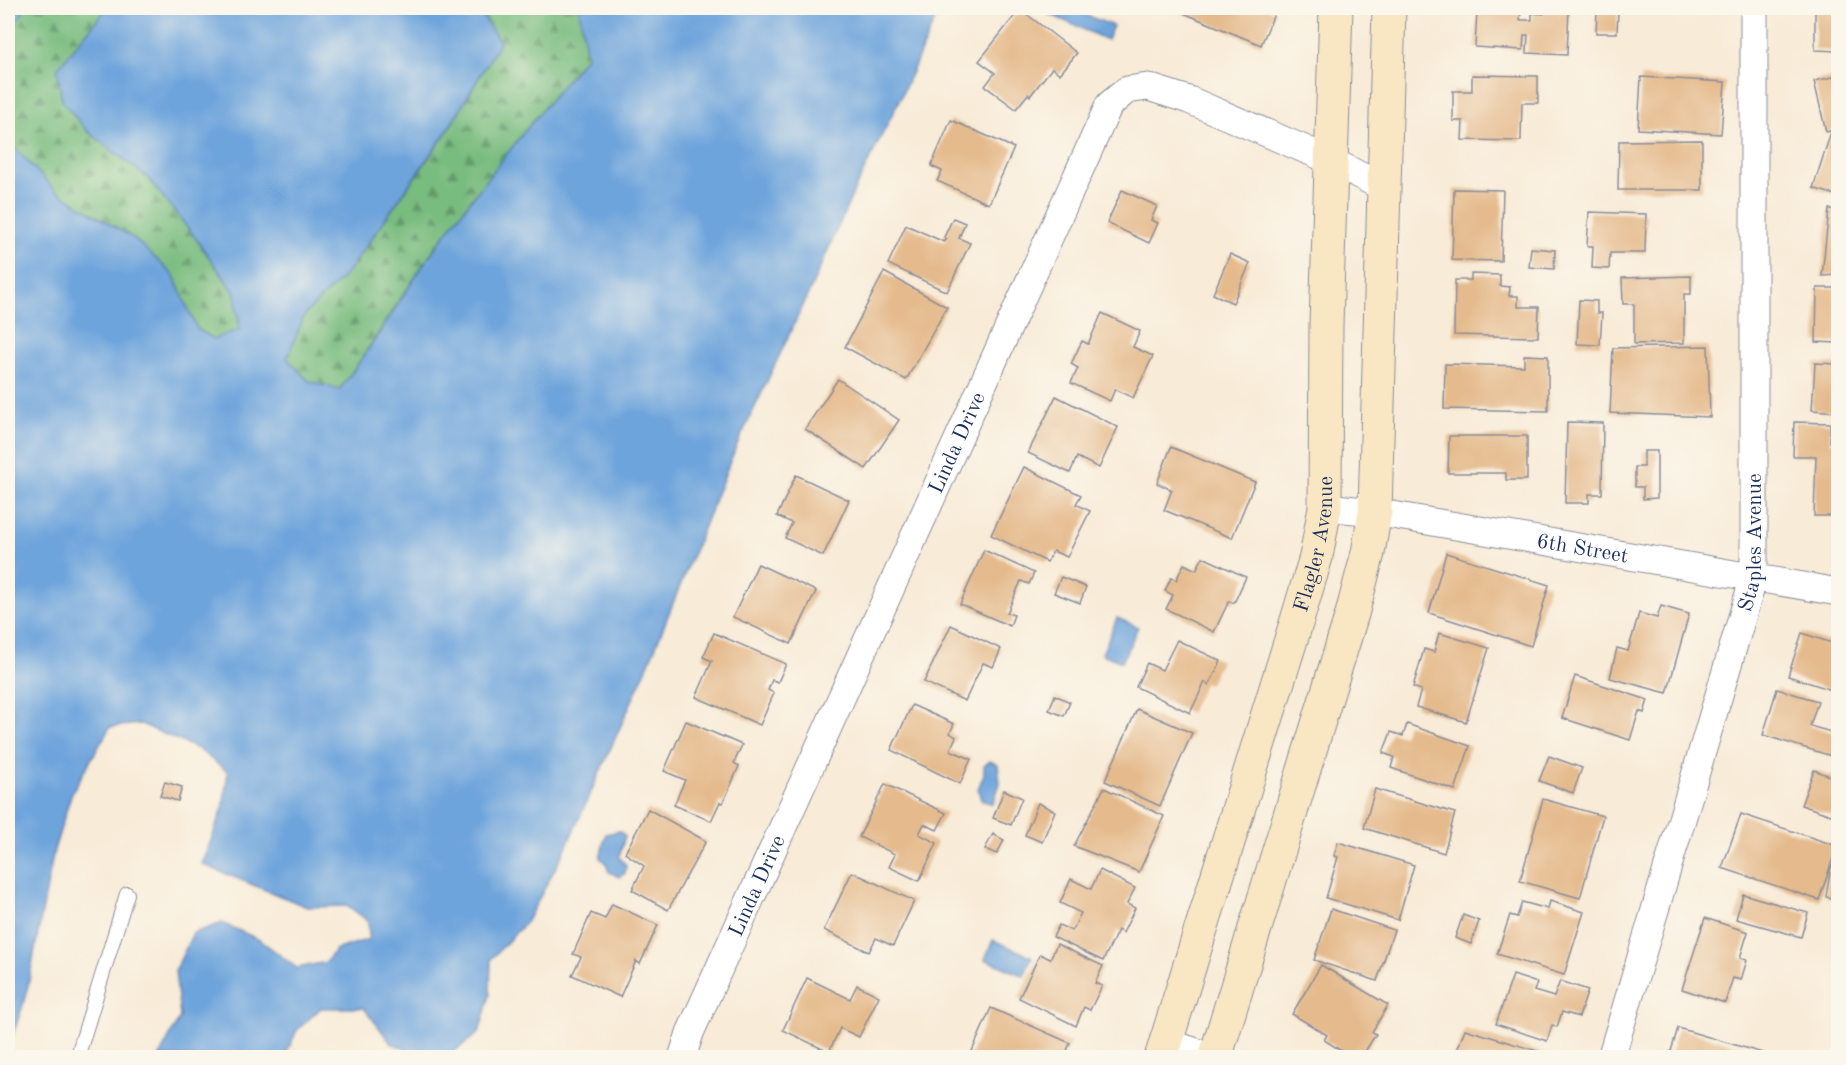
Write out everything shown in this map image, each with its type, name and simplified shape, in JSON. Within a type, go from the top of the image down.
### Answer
[{"type":"main road","name":"Flagler Avenue","points":[[1163,1050],[1316,557],[1325,507],[1326,325],[1336,8]]},
{"type":"main road","points":[[1215,1058],[1352,614],[1368,553],[1375,512],[1389,8]]},
{"type":"street","name":"Staples Avenue","points":[[1611,1058],[1754,577],[1754,8]]},
{"type":"street","name":"Linda Drive","points":[[682,1058],[699,1013],[1109,105],[1128,90],[1148,87],[1189,100],[1330,160],[1384,188]]},
{"type":"street","name":"6th Street","points":[[1325,507],[1375,512],[1839,592]]},
{"type":"street","points":[[1163,1050],[1215,1058]]},
{"type":"lane","points":[[77,1058],[127,894]]},
{"type":"green space","points":[[25,8],[107,8],[57,69],[87,131],[148,178],[235,293],[240,329],[214,339],[197,329],[173,275],[135,239],[56,191],[8,141],[8,37]]},
{"type":"green space","points":[[477,8],[579,8],[587,56],[452,225],[339,390],[309,382],[287,358],[305,314],[347,273],[447,132],[500,42]]},
{"type":"water","points":[[8,8],[25,8],[8,37]]},
{"type":"water","points":[[107,8],[477,8],[500,42],[447,131],[347,273],[305,314],[287,358],[309,381],[339,390],[452,225],[587,56],[579,8],[943,8],[937,15],[899,101],[854,191],[736,447],[649,663],[564,852],[527,921],[491,959],[490,995],[479,1033],[446,1057],[423,1057],[391,1043],[364,1008],[321,1008],[297,1030],[285,1057],[159,1057],[180,1017],[175,971],[193,933],[222,923],[260,940],[297,968],[326,962],[335,950],[369,939],[368,921],[348,906],[307,907],[202,864],[223,808],[228,772],[198,749],[141,724],[110,727],[72,792],[54,850],[26,996],[8,1049],[8,141],[56,191],[135,239],[173,275],[197,329],[214,339],[240,329],[235,293],[191,232],[148,178],[87,131],[62,101],[57,69]]},
{"type":"water","points":[[1036,8],[1068,8],[1113,26],[1107,40]]},
{"type":"water","points":[[1117,618],[1138,627],[1122,662],[1102,654]]},
{"type":"water","points":[[990,761],[998,765],[1000,783],[993,804],[981,800],[978,789],[984,774],[984,766]]},
{"type":"water","points":[[619,831],[625,836],[619,857],[626,865],[625,873],[619,877],[609,872],[605,862],[600,858],[606,834]]},
{"type":"water","points":[[993,940],[1032,957],[1024,976],[985,959]]},
{"type":"building","points":[[1183,8],[1270,8],[1269,10],[1275,12],[1261,45],[1181,12]]},
{"type":"building","points":[[1545,8],[1569,8],[1567,55],[1527,53],[1528,35],[1524,35],[1523,50],[1475,47],[1477,10],[1521,12],[1520,20],[1532,20],[1532,13],[1544,14]]},
{"type":"building","points":[[1815,8],[1838,8],[1838,51],[1815,50]]},
{"type":"building","points":[[1020,9],[1077,53],[1060,74],[1052,68],[1030,96],[1028,94],[1016,109],[985,86],[995,73],[979,61]]},
{"type":"building","points":[[1597,10],[1618,11],[1617,33],[1596,33]]},
{"type":"building","points":[[1472,75],[1538,76],[1538,103],[1522,103],[1521,141],[1462,140],[1463,121],[1453,121],[1453,91],[1472,91]]},
{"type":"building","points":[[1838,76],[1838,129],[1826,132],[1814,81]]},
{"type":"building","points":[[1641,77],[1725,82],[1721,134],[1638,129]]},
{"type":"building","points":[[951,120],[1014,148],[989,204],[937,181],[942,171],[931,166]]},
{"type":"building","points":[[1831,132],[1838,135],[1838,196],[1813,188]]},
{"type":"building","points":[[1702,140],[1702,190],[1618,190],[1619,141]]},
{"type":"building","points":[[1454,189],[1503,190],[1501,261],[1452,260]]},
{"type":"building","points":[[1122,190],[1157,206],[1151,220],[1158,223],[1149,243],[1107,223]]},
{"type":"building","points":[[1829,209],[1838,210],[1838,275],[1822,276]]},
{"type":"building","points":[[1589,212],[1646,214],[1645,253],[1610,253],[1609,269],[1592,268],[1593,246],[1587,246]]},
{"type":"building","points":[[953,218],[965,223],[959,238],[970,243],[947,292],[888,264],[906,225],[944,242]]},
{"type":"building","points":[[1531,248],[1555,250],[1554,269],[1529,267]]},
{"type":"building","points":[[1230,254],[1250,263],[1233,303],[1213,294]]},
{"type":"building","points":[[884,272],[947,307],[906,380],[845,347]]},
{"type":"building","points":[[1471,274],[1500,275],[1500,286],[1510,287],[1509,296],[1518,296],[1518,307],[1539,307],[1538,337],[1454,335],[1455,280],[1471,280]]},
{"type":"building","points":[[1691,276],[1691,294],[1684,294],[1684,343],[1634,344],[1634,304],[1623,304],[1622,278]]},
{"type":"building","points":[[1817,288],[1838,288],[1838,343],[1816,342]]},
{"type":"building","points":[[1579,300],[1597,301],[1597,313],[1602,313],[1600,345],[1577,344]]},
{"type":"building","points":[[1102,313],[1140,331],[1133,347],[1153,356],[1133,398],[1115,389],[1110,401],[1071,383],[1078,368],[1071,364],[1082,341],[1088,344]]},
{"type":"building","points":[[1708,346],[1710,417],[1610,413],[1613,348]]},
{"type":"building","points":[[1524,355],[1548,356],[1548,411],[1444,409],[1445,364],[1524,366]]},
{"type":"building","points":[[1815,363],[1838,364],[1838,412],[1812,410]]},
{"type":"building","points":[[838,379],[899,420],[866,469],[805,429]]},
{"type":"building","points":[[1056,396],[1118,427],[1099,468],[1077,457],[1070,473],[1028,453]]},
{"type":"building","points":[[1567,422],[1603,423],[1602,494],[1589,494],[1589,503],[1565,503]]},
{"type":"building","points":[[1794,422],[1830,423],[1830,442],[1838,442],[1838,516],[1814,516],[1816,456],[1793,456]]},
{"type":"building","points":[[1449,436],[1527,436],[1527,480],[1506,480],[1506,473],[1448,473]]},
{"type":"building","points":[[1171,447],[1255,482],[1232,538],[1164,510],[1172,490],[1157,483]]},
{"type":"building","points":[[1644,451],[1657,451],[1657,498],[1643,499],[1643,487],[1635,487],[1635,467],[1644,467]]},
{"type":"building","points":[[1024,467],[1081,495],[1076,504],[1090,511],[1067,557],[1053,551],[1047,562],[991,535]]},
{"type":"building","points":[[796,475],[849,500],[823,556],[785,538],[792,523],[777,516]]},
{"type":"building","points":[[984,550],[1034,573],[1029,584],[1021,581],[1007,613],[1014,615],[1010,626],[960,604]]},
{"type":"building","points":[[1446,553],[1549,585],[1531,646],[1429,613]]},
{"type":"building","points":[[1203,557],[1246,577],[1234,603],[1229,601],[1214,632],[1166,609],[1173,595],[1165,591],[1171,578],[1176,580],[1184,564],[1196,570]]},
{"type":"building","points":[[758,564],[816,591],[791,644],[733,617]]},
{"type":"building","points":[[1061,577],[1086,587],[1080,603],[1054,593]]},
{"type":"building","points":[[1661,606],[1689,614],[1667,693],[1610,678],[1617,648],[1628,651],[1639,613],[1657,618]]},
{"type":"building","points":[[951,625],[1001,649],[993,667],[983,663],[965,701],[924,682]]},
{"type":"building","points":[[714,633],[786,664],[778,682],[772,680],[768,690],[774,693],[760,725],[696,697],[712,661],[703,657]]},
{"type":"building","points":[[1439,633],[1489,648],[1466,722],[1416,707],[1421,690],[1413,687],[1424,649],[1434,652]]},
{"type":"building","points":[[1802,633],[1838,645],[1838,692],[1788,676]]},
{"type":"building","points":[[1177,640],[1221,661],[1209,685],[1205,682],[1190,713],[1136,687],[1147,663],[1162,670]]},
{"type":"building","points":[[1575,676],[1648,700],[1644,713],[1639,711],[1630,740],[1562,718]]},
{"type":"building","points":[[1777,689],[1818,701],[1810,726],[1838,734],[1838,758],[1763,735]]},
{"type":"building","points":[[1055,695],[1070,702],[1064,716],[1049,710]]},
{"type":"building","points":[[912,705],[954,724],[950,733],[956,737],[950,750],[971,759],[960,784],[891,750]]},
{"type":"building","points":[[1137,709],[1192,733],[1160,806],[1105,781]]},
{"type":"building","points":[[686,721],[742,745],[734,763],[739,766],[723,803],[720,802],[711,821],[674,805],[685,780],[664,771]]},
{"type":"building","points":[[1407,724],[1470,746],[1455,790],[1391,768],[1394,757],[1383,753],[1391,732],[1403,736]]},
{"type":"building","points":[[1549,756],[1582,768],[1573,793],[1539,781]]},
{"type":"building","points":[[1814,770],[1838,779],[1838,803],[1834,816],[1801,805]]},
{"type":"building","points":[[165,782],[182,787],[178,801],[160,796]]},
{"type":"building","points":[[885,784],[946,813],[937,830],[924,824],[919,834],[937,843],[919,881],[889,867],[895,854],[859,837]]},
{"type":"building","points":[[1104,788],[1164,816],[1139,872],[1074,846]]},
{"type":"building","points":[[1375,789],[1455,813],[1444,853],[1364,828]]},
{"type":"building","points":[[1004,790],[1022,798],[1011,825],[993,818]]},
{"type":"building","points":[[1543,799],[1603,816],[1580,898],[1520,881]]},
{"type":"building","points":[[1038,803],[1055,811],[1042,842],[1025,835]]},
{"type":"building","points":[[648,809],[706,841],[668,910],[632,890],[644,866],[625,853]]},
{"type":"building","points":[[1741,814],[1837,846],[1819,900],[1722,868]]},
{"type":"building","points":[[993,834],[1004,840],[997,854],[985,849]]},
{"type":"building","points":[[1338,842],[1414,865],[1398,920],[1326,898],[1338,857],[1334,856]]},
{"type":"building","points":[[1831,866],[1838,868],[1838,899],[1826,897]]},
{"type":"building","points":[[1100,870],[1135,888],[1127,904],[1135,908],[1123,933],[1118,930],[1103,961],[1053,937],[1059,925],[1072,931],[1081,913],[1060,903],[1071,879],[1091,889]]},
{"type":"building","points":[[852,872],[914,901],[893,946],[876,938],[869,952],[824,930]]},
{"type":"building","points":[[1743,894],[1808,913],[1801,937],[1736,919]]},
{"type":"building","points":[[1550,901],[1584,912],[1564,975],[1497,954],[1510,915],[1517,917],[1522,902],[1548,909]]},
{"type":"building","points":[[612,904],[658,925],[640,964],[636,961],[620,997],[572,975],[581,957],[573,954],[591,913],[605,919]]},
{"type":"building","points":[[1331,909],[1394,930],[1377,981],[1314,960]]},
{"type":"building","points":[[1463,915],[1479,921],[1471,944],[1455,938]]},
{"type":"building","points":[[1705,918],[1748,932],[1740,958],[1747,960],[1741,980],[1733,978],[1725,1003],[1682,989]]},
{"type":"building","points":[[1057,944],[1103,966],[1095,983],[1102,986],[1090,1010],[1084,1007],[1076,1026],[1019,998],[1040,954],[1050,959]]},
{"type":"building","points":[[1321,965],[1388,1005],[1372,1032],[1376,1034],[1361,1058],[1353,1058],[1324,1040],[1327,1035],[1292,1014]]},
{"type":"building","points":[[1513,975],[1537,983],[1534,991],[1554,997],[1560,981],[1588,990],[1579,1017],[1562,1012],[1557,1027],[1552,1025],[1547,1041],[1496,1024]]},
{"type":"building","points":[[807,978],[850,999],[857,985],[879,996],[859,1037],[840,1028],[829,1052],[783,1030]]},
{"type":"building","points":[[991,1008],[1070,1043],[1064,1058],[969,1058]]},
{"type":"building","points":[[1678,1028],[1766,1054],[1765,1058],[1669,1058]]},
{"type":"building","points":[[1465,1029],[1547,1054],[1546,1058],[1454,1058]]}]
